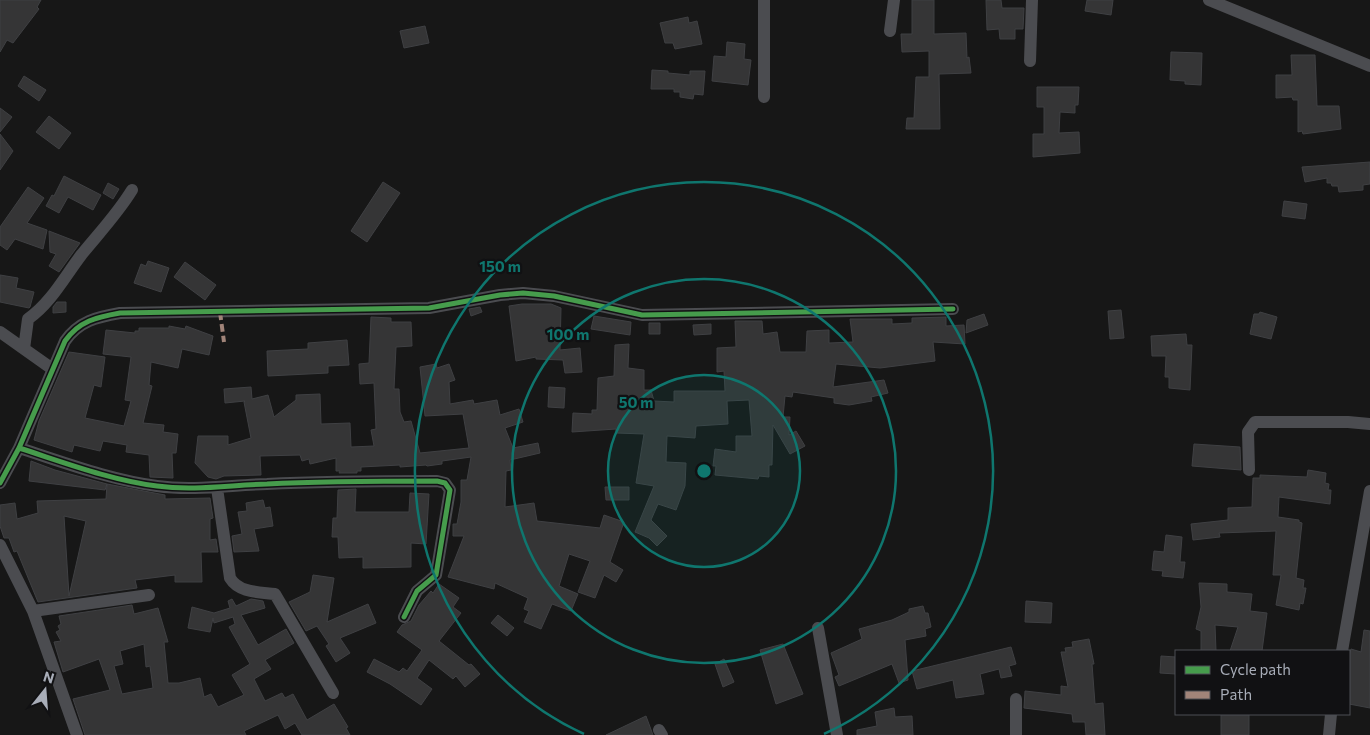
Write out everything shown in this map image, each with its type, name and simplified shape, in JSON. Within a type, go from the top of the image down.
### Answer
[{"type":"street","points":[[764,0],[764,97]]},
{"type":"street","points":[[890,31],[894,0]]},
{"type":"street","points":[[1030,62],[1032,0]]},
{"type":"street","points":[[1209,0],[1370,66]]},
{"type":"street","points":[[24,348],[28,319],[39,311],[82,254],[118,212],[132,190]]},
{"type":"street","points":[[0,483],[19,448],[51,368],[72,330],[98,317],[120,313],[430,308],[500,295],[524,293],[554,296],[642,314],[953,309]]},
{"type":"street","points":[[0,332],[51,368]]},
{"type":"street","points":[[1249,470],[1248,432],[1255,422],[1348,422],[1370,424]]},
{"type":"street","points":[[19,448],[137,483],[158,486],[217,488],[354,481],[437,481],[445,483],[450,490],[439,567],[432,580],[417,591],[404,617]]},
{"type":"street","points":[[217,488],[230,578],[235,586],[244,590],[275,594],[333,693]]},
{"type":"street","points":[[1342,650],[1370,491]]},
{"type":"street","points":[[0,545],[33,611],[77,735]]},
{"type":"street","points":[[33,611],[149,595]]},
{"type":"street","points":[[818,628],[837,735]]},
{"type":"street","points":[[1016,699],[1016,735]]},
{"type":"street","points":[[1329,735],[1331,715]]},
{"type":"building","points":[[0,0],[41,0],[37,7],[39,9],[13,43],[7,40],[0,52]]},
{"type":"building","points":[[912,0],[934,0],[934,34],[966,33],[967,58],[969,57],[971,73],[939,74],[940,129],[906,129],[907,118],[914,118],[916,77],[929,77],[929,51],[902,52],[901,34],[912,34]]},
{"type":"building","points":[[986,0],[1001,0],[1002,8],[1024,8],[1023,29],[1015,29],[1015,39],[1000,39],[999,29],[987,30]]},
{"type":"building","points":[[1087,0],[1113,0],[1111,15],[1085,11]]},
{"type":"building","points":[[688,17],[689,23],[697,21],[702,44],[675,49],[673,43],[665,43],[660,23]]},
{"type":"building","points":[[425,26],[429,43],[404,48],[400,31]]},
{"type":"building","points":[[727,42],[745,44],[744,59],[751,60],[748,85],[712,81],[714,56],[726,57]]},
{"type":"building","points":[[1171,52],[1202,53],[1201,85],[1185,84],[1185,81],[1170,80]]},
{"type":"building","points":[[1291,55],[1315,55],[1317,106],[1339,106],[1341,129],[1303,134],[1302,131],[1298,132],[1298,100],[1293,100],[1292,97],[1276,98],[1276,75],[1292,75]]},
{"type":"building","points":[[652,70],[690,75],[690,71],[705,71],[703,95],[694,94],[693,99],[680,97],[680,92],[674,92],[674,89],[651,89]]},
{"type":"building","points":[[24,76],[46,90],[39,101],[18,86]]},
{"type":"building","points":[[1037,87],[1079,87],[1078,105],[1075,105],[1075,113],[1060,112],[1059,133],[1079,132],[1080,153],[1033,157],[1033,134],[1044,134],[1044,107],[1037,107]]},
{"type":"building","points":[[0,108],[12,117],[0,132]]},
{"type":"building","points":[[49,116],[71,133],[59,149],[36,132]]},
{"type":"building","points":[[0,134],[13,151],[0,170]]},
{"type":"building","points":[[1370,162],[1370,184],[1363,185],[1363,190],[1339,192],[1338,186],[1332,186],[1331,183],[1327,183],[1327,178],[1305,182],[1302,167]]},
{"type":"building","points":[[64,176],[101,195],[93,210],[68,197],[59,213],[46,206],[52,195],[54,196]]},
{"type":"building","points":[[383,182],[400,193],[367,242],[351,231]]},
{"type":"building","points":[[108,183],[119,189],[113,199],[103,193]]},
{"type":"building","points":[[28,187],[44,198],[27,223],[47,230],[43,249],[15,239],[7,250],[0,245],[0,227]]},
{"type":"building","points":[[1284,201],[1307,204],[1305,219],[1282,216]]},
{"type":"building","points":[[49,231],[80,243],[59,272],[49,266],[56,254],[50,252]]},
{"type":"building","points":[[148,261],[169,268],[161,292],[134,283],[141,264],[146,266]]},
{"type":"building","points":[[185,262],[216,285],[205,300],[174,277]]},
{"type":"building","points":[[0,275],[18,278],[16,288],[34,292],[29,308],[0,302]]},
{"type":"building","points":[[57,302],[66,302],[66,312],[53,313],[53,307]]},
{"type":"building","points":[[551,304],[561,308],[560,350],[580,348],[582,372],[565,373],[563,360],[536,359],[536,357],[516,361],[509,306]]},
{"type":"building","points":[[480,307],[482,312],[471,316],[469,309]]},
{"type":"building","points":[[1121,310],[1124,338],[1110,339],[1108,311]]},
{"type":"building","points":[[1260,312],[1277,317],[1271,339],[1250,334],[1254,314],[1259,314]]},
{"type":"building","points":[[984,314],[988,325],[966,333],[967,320]]},
{"type":"building","points":[[594,316],[631,322],[630,335],[591,329]]},
{"type":"building","points":[[371,317],[391,318],[391,322],[411,322],[412,346],[396,347],[394,389],[399,389],[400,412],[404,422],[411,421],[420,453],[469,448],[463,414],[425,416],[420,367],[436,364],[437,368],[449,364],[455,380],[449,382],[450,404],[473,400],[474,404],[497,400],[500,415],[519,409],[523,422],[505,428],[513,448],[538,443],[540,453],[510,460],[511,470],[506,471],[505,507],[534,503],[537,521],[600,528],[604,515],[624,522],[610,562],[623,570],[616,582],[604,575],[595,598],[578,592],[590,561],[569,554],[559,586],[578,594],[571,611],[552,604],[541,629],[524,622],[529,611],[524,609],[528,598],[495,583],[494,589],[448,577],[464,536],[453,536],[453,524],[457,524],[461,502],[461,480],[467,480],[471,457],[442,461],[442,464],[427,466],[361,467],[361,471],[357,471],[357,473],[339,473],[340,471],[336,471],[336,458],[310,464],[309,459],[302,461],[300,455],[260,456],[261,475],[224,476],[216,479],[208,477],[195,463],[198,436],[228,436],[228,445],[251,438],[245,401],[225,403],[224,389],[251,387],[252,399],[268,395],[274,417],[296,400],[296,395],[320,394],[321,424],[350,423],[351,447],[374,446],[371,430],[376,429],[374,383],[360,384],[359,364],[369,363]]},
{"type":"building","points":[[946,317],[946,326],[964,325],[965,344],[933,342],[935,361],[880,368],[836,364],[833,387],[884,380],[888,393],[871,397],[872,401],[849,405],[834,403],[834,398],[793,392],[792,397],[785,396],[783,417],[790,417],[789,435],[796,431],[805,446],[790,454],[773,425],[772,465],[769,465],[769,477],[759,476],[758,479],[715,475],[716,466],[713,466],[715,449],[736,452],[736,436],[752,436],[749,400],[727,401],[728,424],[696,426],[695,438],[667,436],[666,462],[686,463],[685,486],[676,510],[658,504],[651,520],[667,536],[657,546],[649,538],[635,532],[654,486],[636,483],[644,434],[616,433],[616,429],[572,432],[573,413],[592,414],[592,410],[597,410],[598,378],[614,376],[615,345],[629,344],[628,368],[644,370],[644,390],[651,390],[654,401],[674,402],[674,391],[725,391],[724,371],[717,372],[717,348],[736,347],[735,321],[762,321],[763,334],[777,332],[780,352],[806,352],[807,331],[829,330],[829,343],[853,342],[850,319],[892,319],[892,324],[912,323],[912,318]]},
{"type":"building","points":[[649,323],[660,323],[660,334],[649,334]]},
{"type":"building","points":[[711,324],[711,334],[694,335],[693,325]]},
{"type":"building","points":[[169,326],[185,329],[186,326],[213,336],[209,355],[182,349],[178,368],[151,362],[149,385],[152,386],[143,423],[164,425],[163,432],[178,434],[176,453],[172,453],[173,478],[150,477],[149,455],[126,452],[127,445],[103,441],[100,451],[74,445],[72,452],[34,440],[39,421],[69,352],[105,357],[101,387],[94,385],[85,418],[124,426],[131,401],[125,400],[131,357],[103,354],[106,330],[135,333],[135,331],[139,331],[139,328],[169,328]]},
{"type":"building","points":[[1186,334],[1187,345],[1192,345],[1190,390],[1169,388],[1169,377],[1165,377],[1166,356],[1152,356],[1151,336]]},
{"type":"building","points":[[347,340],[349,365],[328,366],[328,373],[268,376],[267,351],[308,349],[308,343]]},
{"type":"building","points":[[549,387],[565,388],[564,408],[548,407]]},
{"type":"building","points":[[1194,444],[1240,447],[1241,470],[1192,466]]},
{"type":"building","points":[[31,461],[55,470],[107,484],[105,490],[29,481]]},
{"type":"building","points":[[1308,470],[1326,473],[1325,483],[1329,484],[1328,490],[1331,490],[1330,504],[1279,497],[1278,517],[1299,520],[1302,523],[1296,578],[1304,580],[1303,588],[1306,588],[1303,604],[1300,603],[1299,610],[1276,605],[1281,575],[1273,575],[1276,531],[1219,533],[1220,537],[1193,540],[1191,524],[1228,520],[1228,508],[1252,507],[1253,478],[1260,478],[1260,475],[1307,477]]},
{"type":"building","points":[[107,484],[165,495],[165,499],[210,498],[213,518],[210,519],[210,540],[216,539],[218,552],[201,552],[202,582],[175,582],[175,575],[135,580],[137,588],[38,602],[17,551],[14,552],[9,538],[4,538],[0,526],[0,505],[15,503],[17,519],[38,513],[37,501],[106,499]],"holes":[[[64,516],[86,521],[69,596]]]},
{"type":"building","points":[[605,487],[629,487],[629,500],[606,500]]},
{"type":"building","points":[[356,489],[355,512],[409,512],[410,493],[429,494],[426,544],[411,543],[411,567],[363,568],[363,557],[339,558],[338,537],[332,537],[333,518],[337,518],[338,490]]},
{"type":"building","points":[[263,500],[265,508],[270,507],[273,526],[254,529],[259,551],[234,552],[232,536],[242,534],[238,512],[247,511],[246,503]]},
{"type":"building","points":[[1166,535],[1182,537],[1180,562],[1185,562],[1183,578],[1162,576],[1163,571],[1152,570],[1154,551],[1164,552]]},
{"type":"building","points":[[313,575],[334,578],[327,622],[368,604],[376,623],[340,638],[350,653],[336,662],[326,646],[329,644],[317,626],[306,631],[289,602],[310,592]]},
{"type":"building","points":[[1199,583],[1227,584],[1227,592],[1252,594],[1250,611],[1267,613],[1262,650],[1230,650],[1238,627],[1215,625],[1216,650],[1201,650],[1201,631],[1196,629],[1201,607]]},
{"type":"building","points":[[439,584],[459,598],[453,607],[461,613],[439,641],[469,665],[471,664],[480,674],[465,687],[456,676],[453,679],[429,660],[417,678],[432,689],[421,705],[390,684],[367,672],[374,659],[399,672],[403,668],[407,671],[422,650],[397,632],[402,625],[411,621],[419,605],[431,591],[433,593]]},
{"type":"building","points":[[232,599],[236,606],[251,599],[263,601],[265,608],[241,615],[258,645],[286,629],[294,643],[265,660],[271,669],[254,679],[265,701],[282,693],[285,698],[293,694],[307,720],[334,704],[348,727],[346,728],[350,735],[302,735],[295,723],[285,729],[278,715],[244,731],[246,735],[85,735],[73,699],[110,690],[99,659],[63,672],[54,642],[61,641],[56,632],[60,630],[58,626],[61,624],[59,616],[132,605],[134,614],[158,608],[168,642],[164,642],[168,683],[179,683],[200,678],[204,697],[211,694],[218,707],[244,695],[232,675],[250,664],[229,627],[235,624],[233,617],[214,623],[213,618],[210,632],[188,628],[192,607],[214,613],[230,608],[228,601]],"holes":[[[144,644],[146,667],[150,666],[153,688],[122,694],[114,666],[123,664],[120,651]]]},
{"type":"building","points":[[1026,601],[1052,603],[1051,623],[1025,622]]},
{"type":"building","points":[[923,606],[925,613],[928,613],[931,627],[925,629],[926,636],[905,640],[908,680],[899,683],[892,664],[839,686],[835,677],[839,675],[831,653],[862,639],[859,629],[892,620],[909,612],[909,609]]},
{"type":"building","points":[[498,615],[514,628],[507,636],[491,623]]},
{"type":"building","points":[[1364,630],[1370,631],[1370,708],[1350,704],[1350,652],[1351,649],[1361,652]]},
{"type":"building","points":[[1089,639],[1094,664],[1092,664],[1095,704],[1103,703],[1105,735],[1086,735],[1085,722],[1073,722],[1072,714],[1024,708],[1025,691],[1061,695],[1061,686],[1068,687],[1061,652],[1066,652],[1065,648],[1073,647],[1072,642]]},
{"type":"building","points":[[783,644],[803,694],[776,704],[760,650]]},
{"type":"building","points":[[1011,647],[1016,664],[1009,666],[1012,676],[1001,678],[999,669],[980,674],[984,694],[956,698],[953,680],[917,689],[912,671]]},
{"type":"building","points":[[1161,656],[1175,657],[1175,674],[1160,673]]},
{"type":"building","points":[[724,659],[734,682],[723,687],[715,664]]},
{"type":"building","points":[[894,708],[895,717],[912,716],[913,735],[857,735],[857,730],[877,726],[875,712]]},
{"type":"building","points":[[1221,715],[1249,715],[1249,735],[1221,735]]},
{"type":"building","points":[[646,716],[653,735],[606,735]]},
{"type":"marked path","points":[[220,312],[224,342]]},
{"type":"cycle path","points":[[0,483],[19,448],[65,341],[82,324],[96,318],[120,313],[429,308],[500,295],[523,293],[554,296],[642,315],[953,309]]},
{"type":"cycle path","points":[[19,448],[104,475],[157,486],[198,488],[352,481],[437,481],[445,483],[450,490],[436,575],[417,591],[404,617]]}]
